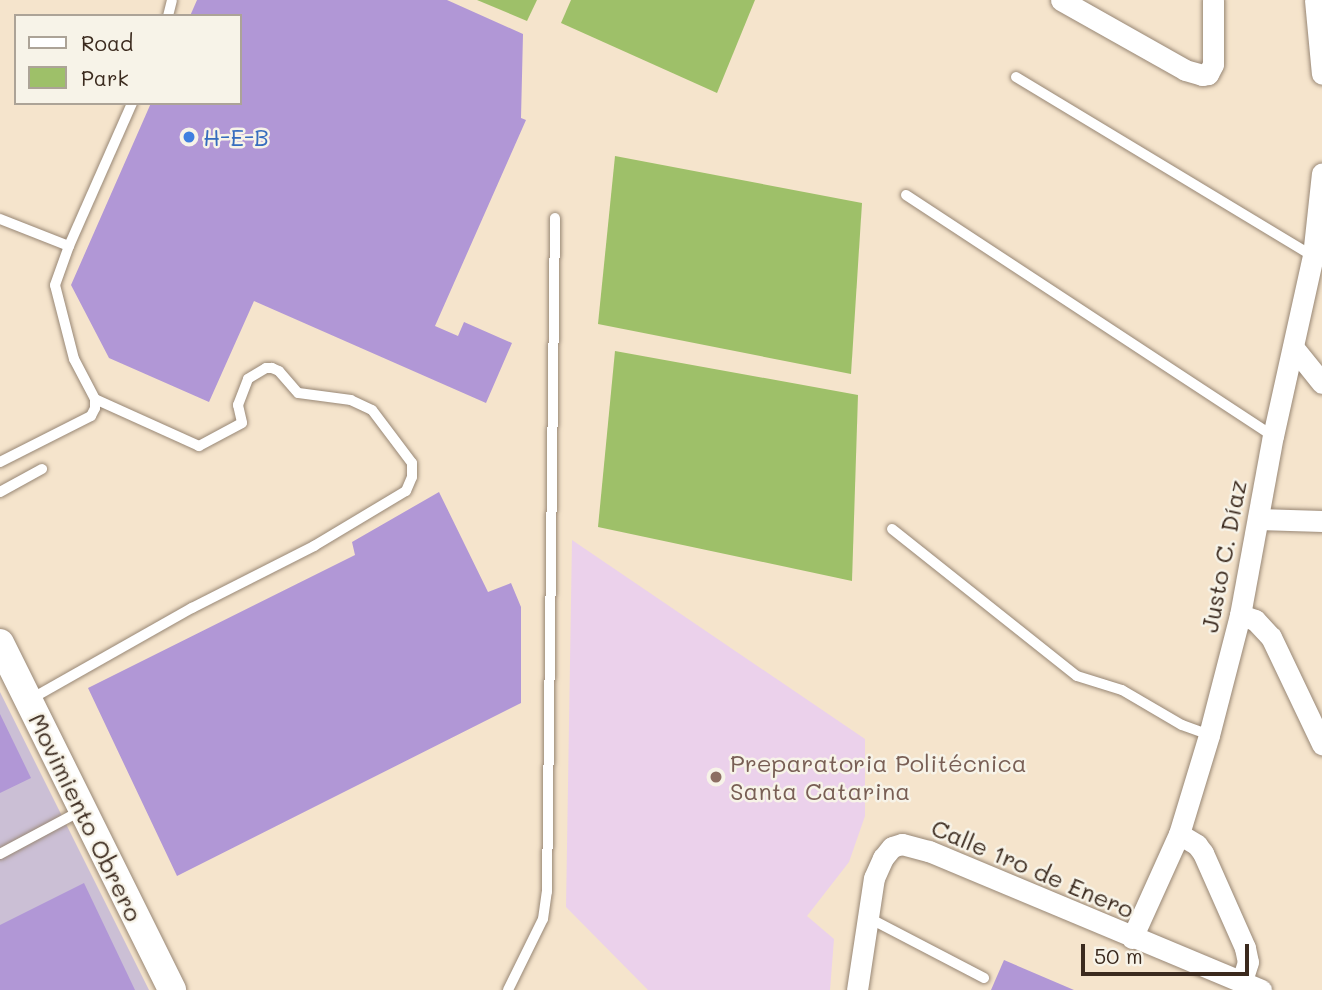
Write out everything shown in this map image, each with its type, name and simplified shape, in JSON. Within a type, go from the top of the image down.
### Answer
[{"type":"street","points":[[1061,0],[1185,70],[1202,75],[1208,74],[1213,64],[1213,0]]},
{"type":"street","points":[[1315,0],[1322,74]]},
{"type":"street","name":"Justo C. Díaz","points":[[1132,938],[1179,834],[1209,736],[1240,615],[1273,436],[1320,230],[1322,173]]},
{"type":"street","points":[[1293,347],[1322,383]]},
{"type":"street","points":[[1258,519],[1322,522]]},
{"type":"street","points":[[1240,615],[1255,620],[1271,637],[1322,744]]},
{"type":"street","name":"Movimiento Obrero","points":[[0,643],[172,990]]},
{"type":"street","points":[[1179,834],[1197,845],[1203,853],[1245,948],[1251,986]]},
{"type":"street","name":"Calle 1ro de Enero","points":[[867,917],[874,878],[883,858],[892,847],[902,844],[929,850],[1251,986]]},
{"type":"street","points":[[857,990],[867,917]]},
{"type":"lane","points":[[1016,77],[1313,256]]},
{"type":"lane","points":[[0,462],[91,416],[95,408],[95,399],[74,359],[56,295],[57,275],[131,105]]},
{"type":"lane","points":[[906,195],[1273,436]]},
{"type":"lane","points":[[508,990],[543,919],[547,892],[555,218]]},
{"type":"lane","points":[[0,219],[69,246]]},
{"type":"lane","points":[[29,701],[192,608],[314,546],[406,491],[412,477],[412,463],[372,410],[351,400],[298,393],[279,371],[272,369],[266,368],[248,379],[238,405],[242,423],[199,446],[95,399]]},
{"type":"lane","points":[[0,492],[42,469]]},
{"type":"lane","points":[[892,530],[1077,676],[1122,690],[1182,726],[1209,736]]},
{"type":"lane","points":[[0,854],[82,810]]},
{"type":"lane","points":[[867,917],[984,978]]},
{"type":"shaded area","name":"Preparatoria Politécnica Santa Catarina","points":[[572,540],[865,739],[865,816],[849,862],[807,916],[834,939],[830,990],[648,990],[566,907]]},
{"type":"shaded area","points":[[0,692],[149,990],[0,990]]},
{"type":"green space","points":[[477,0],[537,0],[527,21]]},
{"type":"green space","points":[[571,0],[755,0],[717,93],[561,23]]},
{"type":"green space","points":[[615,156],[862,203],[851,374],[598,324]]},
{"type":"green space","points":[[615,351],[858,395],[852,581],[598,527]]},
{"type":"building","points":[[197,0],[447,0],[523,34],[521,118],[526,120],[435,326],[458,336],[464,322],[512,343],[486,403],[254,301],[209,402],[109,358],[71,285],[150,105],[242,105],[242,14],[191,14]]},
{"type":"building","points":[[439,492],[488,592],[511,583],[521,607],[521,703],[177,876],[88,688],[355,555],[352,542]]},
{"type":"building","points":[[0,714],[31,778],[0,793]]},
{"type":"building","points":[[84,883],[135,990],[0,990],[0,925]]},
{"type":"building","points":[[1004,960],[1074,990],[991,990]]},
{"type":"place","name":"H-E-B","points":[[189,137]]},
{"type":"place","name":"Preparatoria Politécnica Santa Catarina","points":[[716,777]]}]
